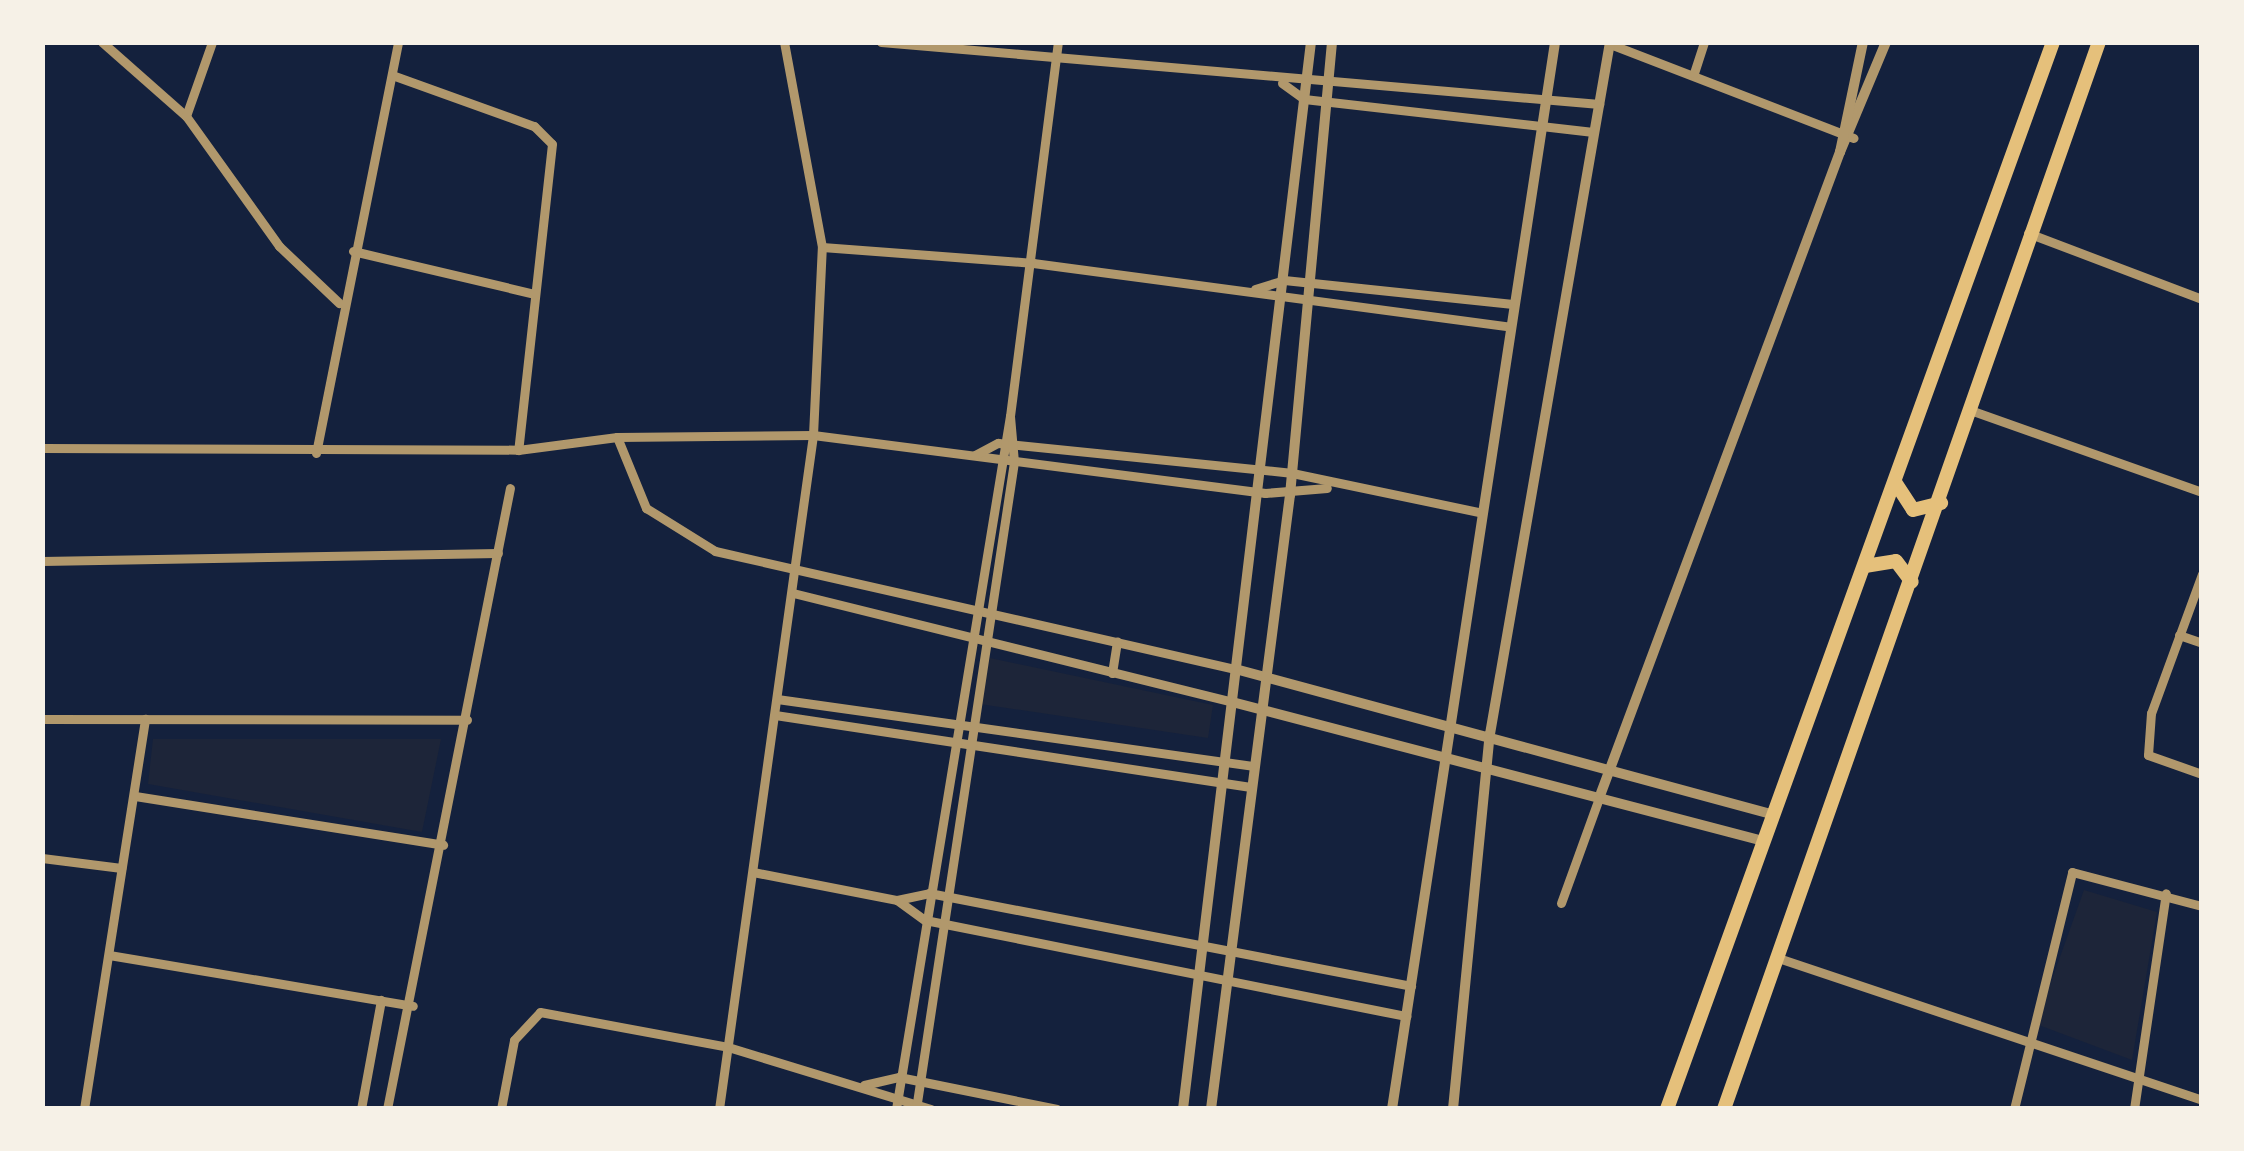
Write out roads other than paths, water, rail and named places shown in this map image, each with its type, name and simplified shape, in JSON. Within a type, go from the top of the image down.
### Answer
[{"type":"main road","points":[[1666,1109],[2054,42]]},
{"type":"main road","points":[[1724,1109],[1772,956],[1941,503],[2028,233],[2099,42]]},
{"type":"main road","points":[[1895,482],[1913,509],[1941,503]]},
{"type":"main road","points":[[1865,566],[1896,560],[1912,582]]},
{"type":"street","points":[[102,42],[186,116],[279,246],[339,303]]},
{"type":"street","points":[[186,116],[212,42]]},
{"type":"street","points":[[316,453],[339,303],[398,42]]},
{"type":"street","points":[[719,1109],[813,435],[822,247],[784,42]]},
{"type":"street","points":[[881,42],[1282,83],[1306,78],[1599,104]]},
{"type":"street","points":[[897,1105],[952,720],[998,443],[1010,416],[1058,42]]},
{"type":"street","points":[[1184,1109],[1265,493],[1311,42]]},
{"type":"street","points":[[1211,1109],[1290,495],[1332,42]]},
{"type":"street","points":[[1392,1109],[1440,755],[1555,42]]},
{"type":"street","points":[[1694,73],[1704,42]]},
{"type":"street","points":[[1840,152],[1854,138],[1886,42]]},
{"type":"street","points":[[1453,1109],[1490,734],[1610,43],[1854,138]]},
{"type":"street","points":[[1562,903],[1840,152],[1862,46],[1881,56]]},
{"type":"street","points":[[392,75],[548,134],[555,175],[535,294],[518,450]]},
{"type":"street","points":[[1282,83],[1304,98],[1325,102],[1593,132]]},
{"type":"street","points":[[2028,233],[2202,299]]},
{"type":"street","points":[[822,247],[1033,263],[1255,289],[1282,301],[1510,326]]},
{"type":"street","points":[[353,250],[535,294]]},
{"type":"street","points":[[1255,289],[1285,280],[1308,281],[1514,304]]},
{"type":"street","points":[[1970,410],[2202,492]]},
{"type":"street","points":[[916,1107],[970,723],[993,618],[1016,445],[1010,416]]},
{"type":"street","points":[[42,448],[316,453],[518,450],[617,436],[813,435],[1265,493],[1290,495],[1327,488]]},
{"type":"street","points":[[617,436],[646,508],[677,533],[793,577],[1118,640],[1239,670],[1267,682],[1611,765],[1771,814]]},
{"type":"street","points":[[975,455],[998,443],[1292,473],[1327,488],[1479,512]]},
{"type":"street","points":[[387,1109],[413,1006],[510,488]]},
{"type":"street","points":[[42,561],[498,553]]},
{"type":"street","points":[[2202,574],[2179,635],[2148,755],[2202,775]]},
{"type":"street","points":[[794,592],[988,647],[1112,673],[1601,794],[1763,841]]},
{"type":"street","points":[[2179,635],[2202,643]]},
{"type":"street","points":[[1112,673],[1118,640]]},
{"type":"street","points":[[777,698],[1254,766]]},
{"type":"street","points":[[775,715],[951,737],[1251,787]]},
{"type":"street","points":[[42,718],[466,720]]},
{"type":"street","points":[[83,1109],[145,719]]},
{"type":"street","points":[[135,796],[443,845]]},
{"type":"street","points":[[939,817],[957,819]]},
{"type":"street","points":[[42,857],[121,868]]},
{"type":"street","points":[[753,872],[897,900],[929,893],[947,896],[1231,956],[1411,986]]},
{"type":"street","points":[[2014,1109],[2024,1035],[2072,872],[2202,906]]},
{"type":"street","points":[[2134,1109],[2166,893]]},
{"type":"street","points":[[897,900],[925,920],[942,924],[1407,1016]]},
{"type":"street","points":[[1026,939],[1031,912]]},
{"type":"street","points":[[109,955],[413,1006]]},
{"type":"street","points":[[1772,956],[2024,1035],[2202,1100]]},
{"type":"street","points":[[1322,1000],[1327,971]]},
{"type":"street","points":[[361,1109],[382,1000]]},
{"type":"street","points":[[909,1009],[929,1013]]},
{"type":"street","points":[[500,1109],[530,1014],[728,1047],[865,1084],[897,1105],[932,1109]]},
{"type":"street","points":[[865,1084],[899,1077],[1057,1109]]}]
